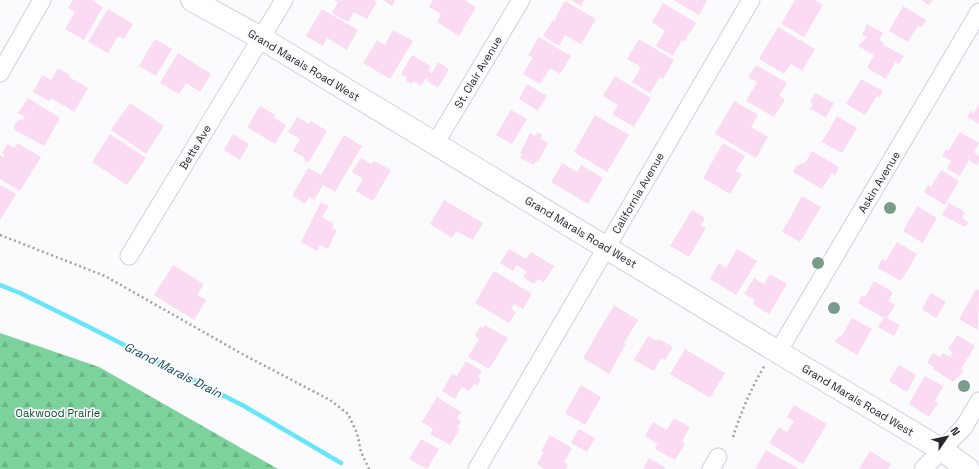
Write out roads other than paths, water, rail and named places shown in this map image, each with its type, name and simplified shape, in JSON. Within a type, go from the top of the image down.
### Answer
[{"type":"street","points":[[0,73],[42,0]]},
{"type":"street","name":"Grand Marais Road West","points":[[192,0],[261,38],[606,247],[773,357],[942,450],[968,469]]},
{"type":"street","name":"Betts Ave","points":[[128,256],[284,0]]},
{"type":"street","name":"St. Clair Avenue","points":[[436,144],[521,0]]},
{"type":"street","name":"California Avenue","points":[[477,469],[751,0]]},
{"type":"street","name":"Askin Avenue","points":[[773,357],[979,12]]},
{"type":"street","points":[[923,469],[964,427],[979,401]]},
{"type":"waterway","name":"Grand Marais Drain","points":[[0,285],[20,293],[85,325],[244,406],[341,463]]},
{"type":"park label","name":"Oakwood Prairie","points":[[58,413]]}]
